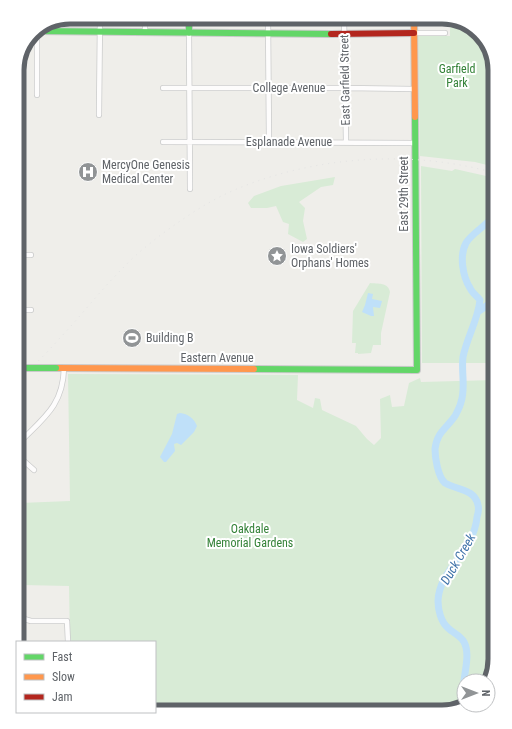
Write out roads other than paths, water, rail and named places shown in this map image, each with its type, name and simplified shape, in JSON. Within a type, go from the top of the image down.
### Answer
[{"type":"street","points":[[99,115],[100,24]]},
{"type":"street","points":[[145,24],[145,32]]},
{"type":"street","points":[[189,24],[190,189]]},
{"type":"street","points":[[268,24],[269,143]]},
{"type":"street","name":"East Garfield Street","points":[[344,24],[346,142]]},
{"type":"street","name":"East 29th Street","points":[[414,24],[417,370]]},
{"type":"street","points":[[48,30],[269,34],[445,33]]},
{"type":"street","points":[[37,39],[37,95]]},
{"type":"street","name":"College Avenue","points":[[163,88],[414,89]]},
{"type":"street","name":"Esplanade Avenue","points":[[163,142],[415,143]]},
{"type":"street","points":[[24,255],[31,255]]},
{"type":"street","points":[[24,310],[31,310]]},
{"type":"street","name":"Eastern Avenue","points":[[24,368],[417,370]]},
{"type":"street","points":[[24,438],[48,414],[55,404],[60,395],[63,383],[64,368]]},
{"type":"street","points":[[24,461],[34,470]]},
{"type":"street","points":[[24,619],[30,621],[67,621],[68,641]]},
{"type":"water","points":[[368,293],[373,294],[372,299],[382,301],[380,308],[373,307],[374,316],[362,312]]},
{"type":"water","points":[[177,414],[186,414],[190,417],[197,426],[194,432],[181,445],[177,443],[174,444],[175,451],[166,462],[164,462],[160,457],[172,434]]},
{"type":"waterway","name":"Duck Creek","points":[[465,673],[467,656],[466,646],[461,638],[443,623],[439,612],[438,601],[444,579],[464,551],[475,529],[478,507],[476,500],[469,493],[445,483],[440,476],[437,467],[435,449],[438,438],[455,416],[461,404],[463,391],[463,357],[479,307],[480,300],[473,293],[465,278],[462,260],[464,248],[468,240],[488,222]]},
{"type":"waterway","points":[[479,311],[488,305]]},
{"type":"railway","points":[[24,375],[49,350],[137,254],[184,218],[232,191],[263,179],[295,170],[362,160],[396,159],[429,161],[463,165],[488,171]]},
{"type":"place","name":"MercyOne Genesis Medical Center","points":[[88,172]]},
{"type":"place","name":"Iowa Soldiers' Orphans' Homes","points":[[277,256]]},
{"type":"place","name":"Building B","points":[[132,338]]},
{"type":"park label","name":"Garfield Park","points":[[457,76]]},
{"type":"park label","name":"Oakdale Memorial Gardens","points":[[250,536]]}]
